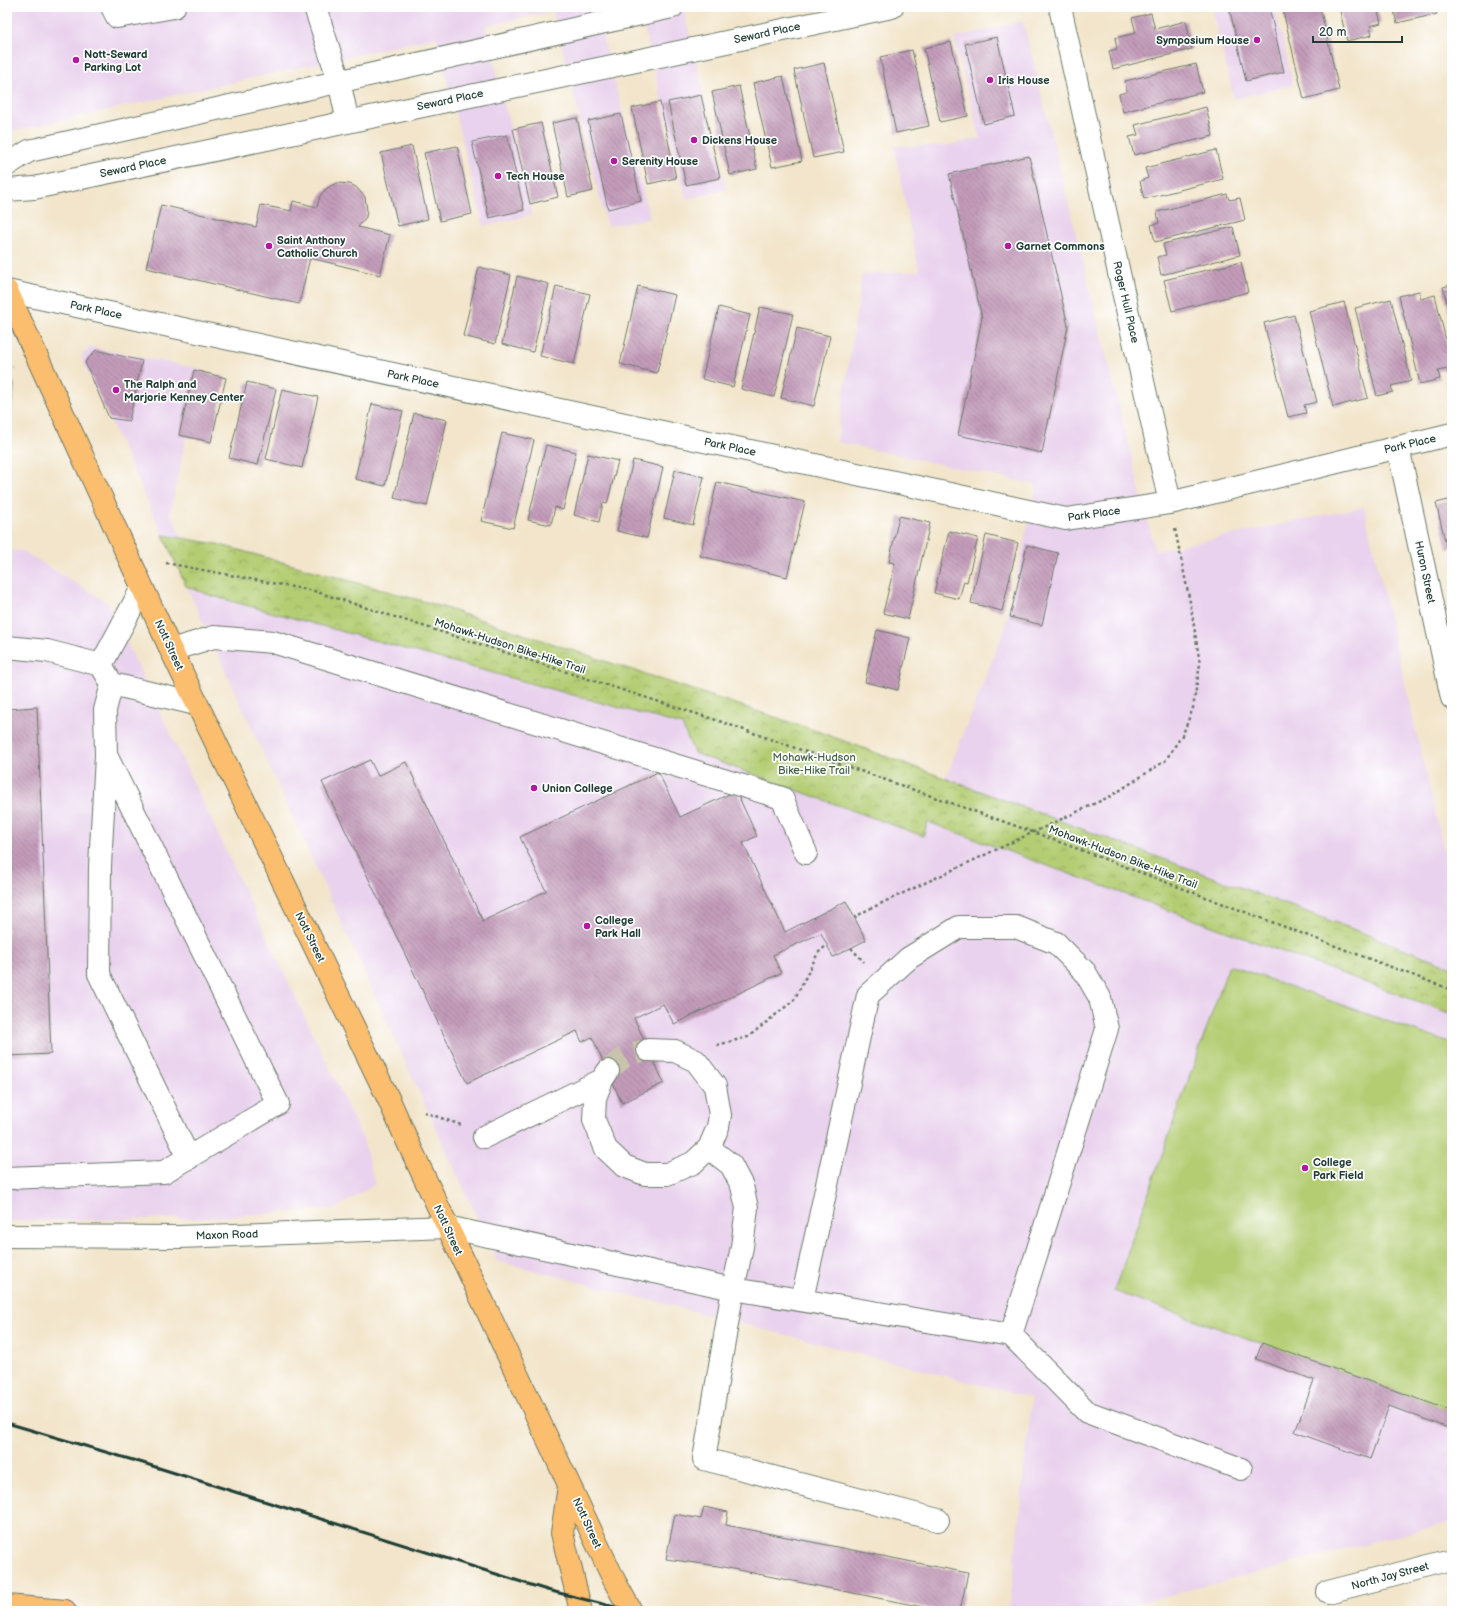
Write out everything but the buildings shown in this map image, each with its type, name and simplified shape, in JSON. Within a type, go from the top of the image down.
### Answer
[{"type":"main road","name":"Nott Street","points":[[7,291],[196,704],[389,1100],[569,1486],[615,1582],[631,1611]]},
{"type":"main road","points":[[569,1486],[562,1533],[581,1611]]},
{"type":"main road","name":"Nott Street","points":[[615,1582],[625,1611]]},
{"type":"main road","points":[[7,1606],[65,1611]]},
{"type":"street","points":[[112,7],[117,17],[174,7]]},
{"type":"street","points":[[315,7],[339,81],[348,122]]},
{"type":"street","points":[[7,165],[29,151],[672,7]]},
{"type":"street","name":"Seward Place","points":[[7,190],[34,188],[892,7]]},
{"type":"street","name":"Roger Hull Place","points":[[1060,7],[1170,502]]},
{"type":"street","name":"Park Place","points":[[7,291],[1066,519],[1170,502],[1452,434]]},
{"type":"street","name":"Huron Street","points":[[1398,447],[1452,698]]},
{"type":"street","points":[[101,665],[142,588]]},
{"type":"street","points":[[171,650],[214,637],[274,642],[782,798],[806,853]]},
{"type":"street","points":[[7,647],[47,651],[101,665],[112,684],[105,710],[106,755],[100,866],[98,974],[189,1158]]},
{"type":"street","points":[[112,684],[196,704]]},
{"type":"street","points":[[7,1178],[164,1172],[278,1104],[106,755]]},
{"type":"street","points":[[802,1300],[868,995],[909,958],[958,927],[1016,927],[1056,942],[1084,972],[1100,998],[1107,1029],[1010,1335],[1087,1412],[1241,1469]]},
{"type":"street","points":[[484,1137],[605,1076],[595,1098],[594,1120],[606,1149],[624,1166],[645,1174],[667,1174],[694,1163],[709,1148],[718,1127],[720,1115],[715,1086],[696,1061],[675,1051],[648,1050]]},
{"type":"street","points":[[709,1148],[731,1165],[742,1186],[747,1208],[742,1247],[733,1289],[704,1459],[938,1520]]},
{"type":"street","name":"Maxon Road","points":[[7,1236],[179,1237],[447,1227],[733,1289],[1010,1335]]},
{"type":"street","name":"North Jay Street","points":[[1328,1592],[1452,1560]]},
{"type":"path","points":[[854,918],[867,910],[1111,796],[1164,761],[1182,734],[1193,708],[1200,664],[1191,607],[1170,502]]},
{"type":"path","name":"Mohawk-Hudson Bike-Hike Trail","points":[[166,563],[314,591],[719,721],[1033,832],[1452,990]]},
{"type":"path","points":[[714,1046],[748,1037],[794,1000],[818,953],[827,945]]},
{"type":"path","points":[[417,1110],[462,1125]]},
{"type":"shaded area","points":[[7,7],[595,7],[650,218],[607,226],[553,11],[485,26],[532,215],[484,226],[436,37],[14,131],[7,126]]},
{"type":"shaded area","points":[[639,7],[683,7],[726,189],[686,199]]},
{"type":"shaded area","points":[[1212,7],[1275,7],[1293,85],[1234,99]]},
{"type":"shaded area","name":"Union College","points":[[1023,21],[1155,551],[1364,507],[1452,886],[1452,1521],[1109,1611],[1009,1611],[1032,1398],[497,1261],[81,357],[90,347],[201,369],[170,512],[209,595],[682,725],[694,753],[923,836],[1004,630],[1037,485],[837,442],[862,275],[919,271],[894,146],[944,146],[980,138],[954,38]]},
{"type":"shaded area","points":[[7,550],[23,551],[108,603],[363,1139],[375,1184],[337,1208],[205,1218],[7,1221]]},
{"type":"green space","points":[[7,370],[14,385],[7,445]]},
{"type":"green space","name":"Mohawk-Hudson Bike-Hike Trail","points":[[163,535],[217,544],[430,603],[817,731],[1350,928],[1452,967],[1452,1014],[928,822],[923,836],[694,753],[682,725],[209,595],[186,586]]},
{"type":"green space","name":"College Park Field","points":[[1229,965],[1452,1044],[1452,1411],[1114,1291]]},
{"type":"tunnel","points":[[608,1071],[626,1056],[648,1050]]},
{"type":"railway","points":[[7,1423],[143,1463],[547,1590],[631,1611]]},
{"type":"place","name":"Symposium House","points":[[1257,40]]},
{"type":"place","name":"Nott-Seward Parking Lot","points":[[76,60]]},
{"type":"place","name":"Iris House","points":[[990,80]]},
{"type":"place","name":"Dickens House","points":[[694,140]]},
{"type":"place","name":"Serenity House","points":[[614,161]]},
{"type":"place","name":"Tech House","points":[[498,176]]},
{"type":"place","name":"Saint Anthony Catholic Church","points":[[269,246]]},
{"type":"place","name":"Garnet Commons","points":[[1008,246]]},
{"type":"place","name":"The Ralph and Marjorie Kenney Center","points":[[116,390]]},
{"type":"place","name":"Union College","points":[[534,788]]},
{"type":"place","name":"College Park Hall","points":[[587,926]]},
{"type":"place","name":"College Park Field","points":[[1305,1168]]}]
